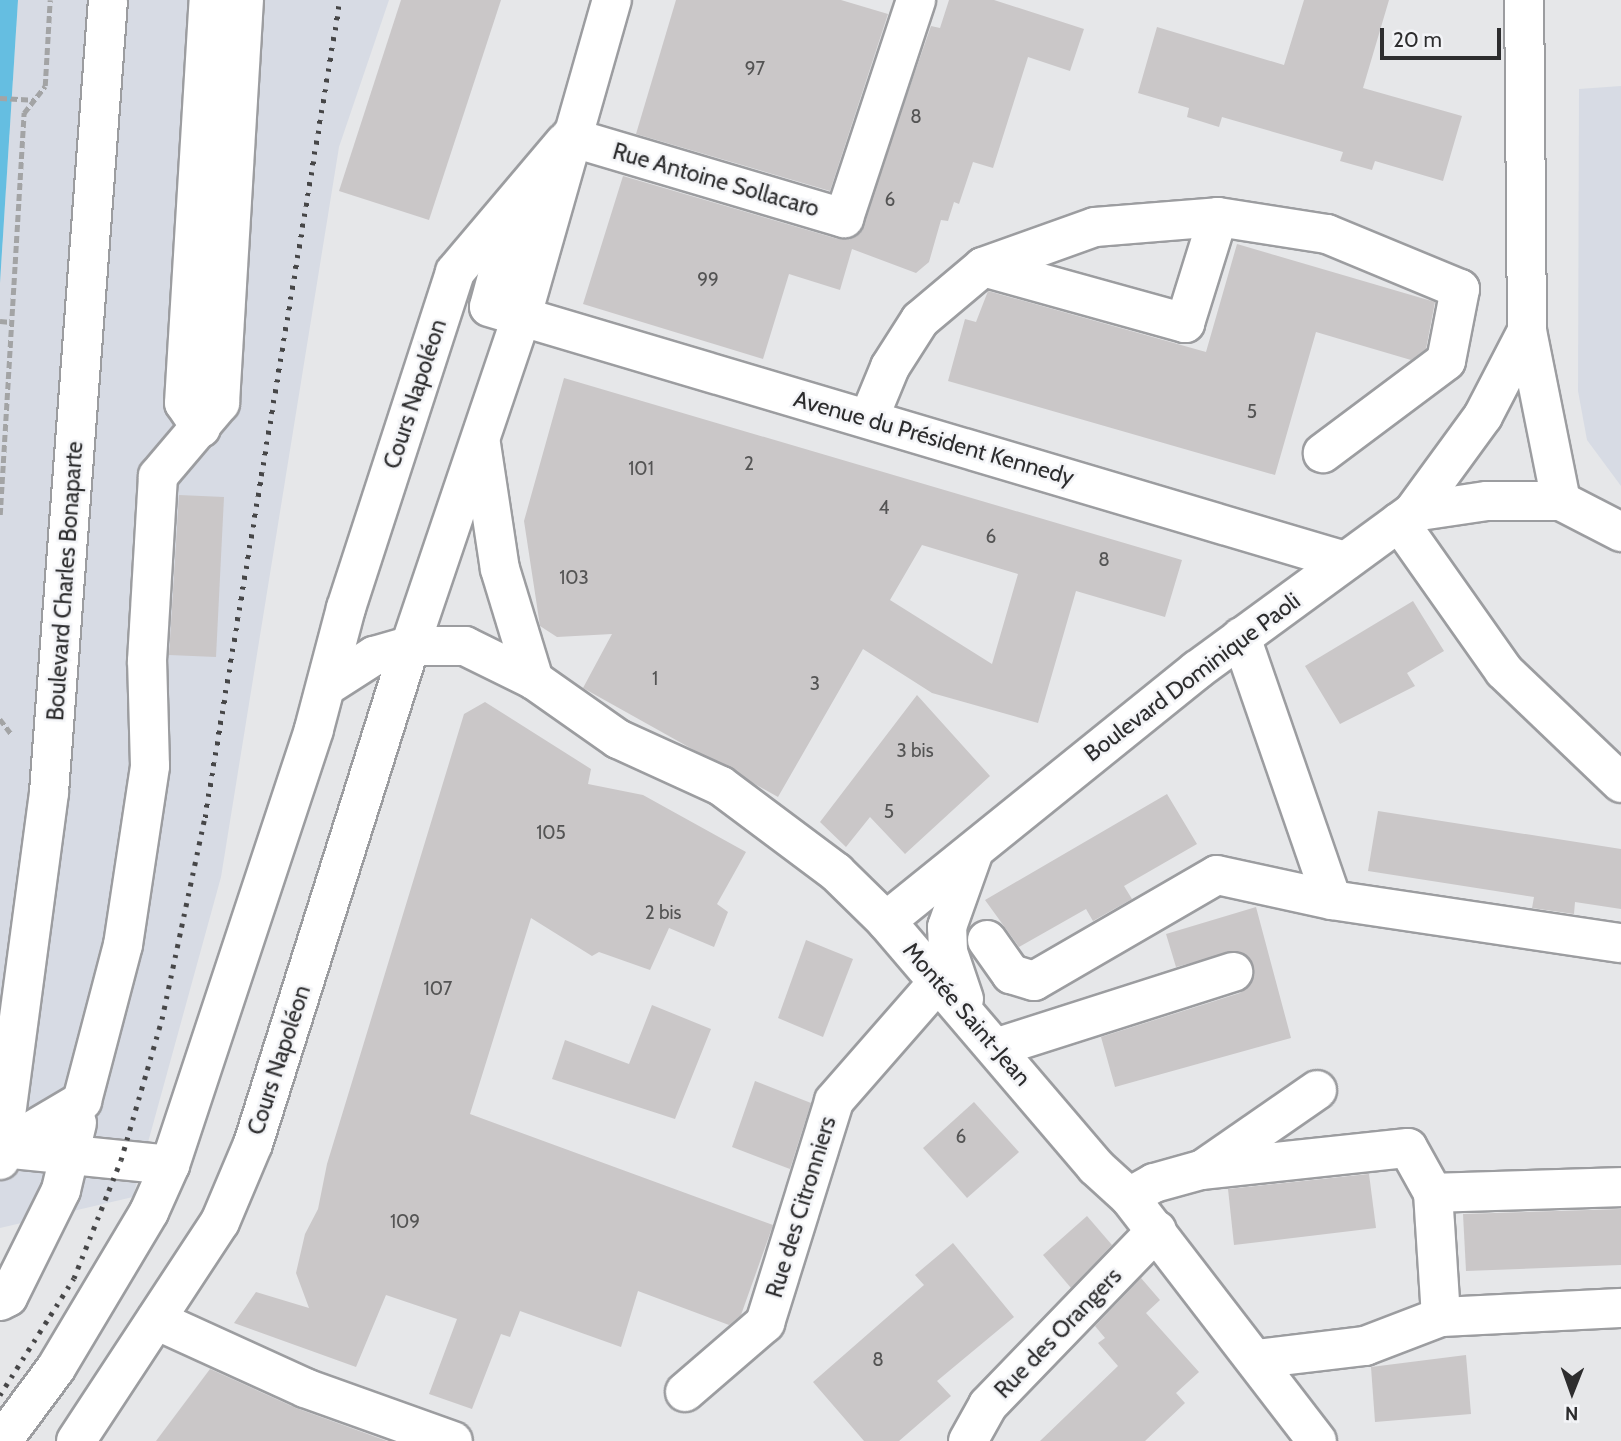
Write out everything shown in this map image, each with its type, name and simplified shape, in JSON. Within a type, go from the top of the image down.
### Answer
[{"type":"main road","name":"Boulevard Charles Bonaparte","points":[[2,1154],[49,792],[108,0]]},
{"type":"main road","points":[[201,428],[184,403],[209,0]]},
{"type":"main road","points":[[0,1301],[8,1297],[61,1190],[123,945],[150,766],[147,661],[158,476],[220,403],[244,0]]},
{"type":"main road","name":"Cours Napoléon","points":[[2,1441],[56,1368],[149,1212],[170,1165],[327,686],[346,608],[455,272],[569,136],[612,0]]},
{"type":"main road","name":"Rue Antoine Sollacaro","points":[[569,136],[844,218],[916,0]]},
{"type":"main road","points":[[1524,0],[1528,331],[1561,501]]},
{"type":"main road","name":"Avenue du Président Kennedy","points":[[569,136],[508,236],[488,298],[489,307],[1345,561]]},
{"type":"main road","points":[[983,267],[1185,323],[1218,217]]},
{"type":"main road","points":[[869,418],[890,367],[919,320],[983,267],[1095,227],[1218,217],[1327,234],[1460,289],[1446,361],[1323,453]]},
{"type":"main road","name":"Cours Napoléon","points":[[75,1441],[220,1222],[253,1144],[410,646],[522,318]]},
{"type":"main road","points":[[1406,517],[1483,416],[1528,331]]},
{"type":"main road","points":[[480,438],[500,569],[534,680]]},
{"type":"main road","points":[[1406,517],[1487,501],[1561,501],[1621,532]]},
{"type":"main road","points":[[1406,517],[1504,671],[1621,783]]},
{"type":"main road","name":"Boulevard Dominique Paoli","points":[[886,921],[1241,638],[1406,517]]},
{"type":"main road","points":[[1241,638],[1332,900]]},
{"type":"main road","points":[[327,686],[374,656],[410,646]]},
{"type":"main road","name":"Montée Saint-Jean","points":[[410,646],[465,646],[534,680],[618,739],[721,786],[836,872],[886,921],[998,1047],[1096,1167],[1129,1197],[1157,1230],[1317,1441]]},
{"type":"main road","points":[[970,1018],[948,951],[947,926],[976,847]]},
{"type":"main road","points":[[987,940],[1011,974],[1034,981],[1217,875],[1332,900],[1621,943]]},
{"type":"main road","points":[[998,1047],[1233,972]]},
{"type":"main road","name":"Rue des Citronniers","points":[[685,1392],[765,1323],[834,1101],[939,981]]},
{"type":"main road","points":[[1201,1170],[1317,1090]]},
{"type":"main road","points":[[2,1154],[82,1101]]},
{"type":"main road","points":[[1129,1197],[1154,1183],[1201,1170],[1408,1148],[1433,1194],[1441,1317]]},
{"type":"main road","points":[[2,1154],[70,1154],[170,1165]]},
{"type":"main road","points":[[1433,1194],[1621,1187]]},
{"type":"main road","name":"Rue des Orangers","points":[[968,1441],[988,1405],[1157,1230]]},
{"type":"main road","points":[[1256,1359],[1365,1346],[1441,1317],[1621,1308]]},
{"type":"main road","points":[[156,1320],[305,1388],[453,1441]]},
{"type":"path","points":[[0,515],[24,113],[45,86],[50,0]]},
{"type":"path","points":[[0,98],[34,100]]},
{"type":"path","points":[[0,321],[11,322]]},
{"type":"shaded area","points":[[18,0],[389,0],[339,147],[221,877],[133,1197],[0,1228],[0,283]]},
{"type":"shaded area","points":[[1621,86],[1621,486],[1587,440],[1578,391],[1579,89]]},
{"type":"water","points":[[0,0],[18,0],[0,283]]},
{"type":"building","points":[[401,0],[501,0],[429,220],[339,191]]},
{"type":"building","points":[[676,0],[841,0],[888,14],[830,191],[636,134]]},
{"type":"building","points":[[949,0],[994,0],[1084,29],[1070,71],[1028,57],[993,168],[973,162],[959,204],[954,202],[948,221],[941,220],[929,262],[916,273],[852,249],[840,290],[789,274],[763,359],[583,304],[623,176],[838,239],[858,235],[931,26],[940,28]]},
{"type":"building","points":[[1304,0],[1389,0],[1363,88],[1462,116],[1443,181],[1375,161],[1372,170],[1340,161],[1343,152],[1222,117],[1219,127],[1187,117],[1189,108],[1138,93],[1157,27],[1284,65]]},
{"type":"building","points":[[1237,244],[1435,302],[1426,349],[1411,360],[1316,332],[1275,475],[948,381],[965,319],[976,322],[988,291],[1206,352]]},
{"type":"building","points":[[564,378],[1182,560],[1165,617],[1076,591],[1038,723],[932,693],[863,649],[778,797],[583,688],[612,634],[557,637],[540,626],[524,521]],"holes":[[[922,545],[1018,574],[992,664],[890,600]]]},
{"type":"building","points":[[179,495],[224,497],[216,657],[169,655]]},
{"type":"building","points":[[1413,601],[1444,651],[1407,673],[1415,686],[1340,724],[1305,666]]},
{"type":"building","points":[[917,695],[990,776],[905,854],[870,817],[846,847],[820,822]]},
{"type":"building","points":[[485,702],[591,769],[588,784],[643,795],[746,852],[717,904],[728,912],[714,947],[669,928],[650,970],[599,952],[592,956],[531,918],[470,1114],[773,1225],[741,1315],[729,1325],[638,1291],[621,1347],[520,1311],[510,1337],[501,1334],[472,1409],[429,1394],[457,1319],[386,1295],[356,1367],[234,1323],[256,1292],[309,1308],[296,1273],[305,1234],[318,1209],[327,1164],[464,714]]},
{"type":"building","points":[[1167,794],[1197,844],[1124,886],[1132,899],[1093,921],[1086,909],[1019,947],[985,900]]},
{"type":"building","points":[[1378,811],[1621,849],[1621,909],[1575,902],[1574,914],[1532,908],[1534,897],[1368,871]]},
{"type":"building","points":[[1256,907],[1291,1038],[1115,1087],[1101,1037],[1240,993],[1254,977],[1248,956],[1237,951],[1176,967],[1166,934]]},
{"type":"building","points":[[806,940],[853,959],[823,1037],[778,1018]]},
{"type":"building","points":[[652,1005],[711,1029],[675,1119],[552,1079],[565,1040],[629,1064]]},
{"type":"building","points":[[755,1081],[811,1103],[790,1169],[732,1147]]},
{"type":"building","points":[[974,1102],[1019,1152],[967,1198],[923,1148]]},
{"type":"building","points":[[1369,1174],[1376,1228],[1234,1245],[1228,1189]]},
{"type":"building","points":[[1621,1209],[1621,1265],[1466,1271],[1463,1214]]},
{"type":"building","points":[[1087,1216],[1112,1245],[1071,1288],[1043,1255]]},
{"type":"building","points":[[953,1243],[1014,1317],[937,1381],[951,1396],[899,1441],[864,1441],[813,1382],[924,1285],[915,1275]]},
{"type":"building","points":[[1141,1278],[1160,1300],[1146,1313],[1199,1372],[1176,1393],[1185,1403],[1145,1441],[1040,1441],[1118,1366],[1098,1343],[1105,1338],[1095,1326]]},
{"type":"building","points":[[1466,1355],[1471,1414],[1375,1422],[1371,1367]]},
{"type":"building","points":[[210,1369],[296,1408],[387,1441],[156,1441]]},
{"type":"railway","points":[[0,1395],[74,1278],[121,1160],[162,1019],[205,817],[340,0]]}]
